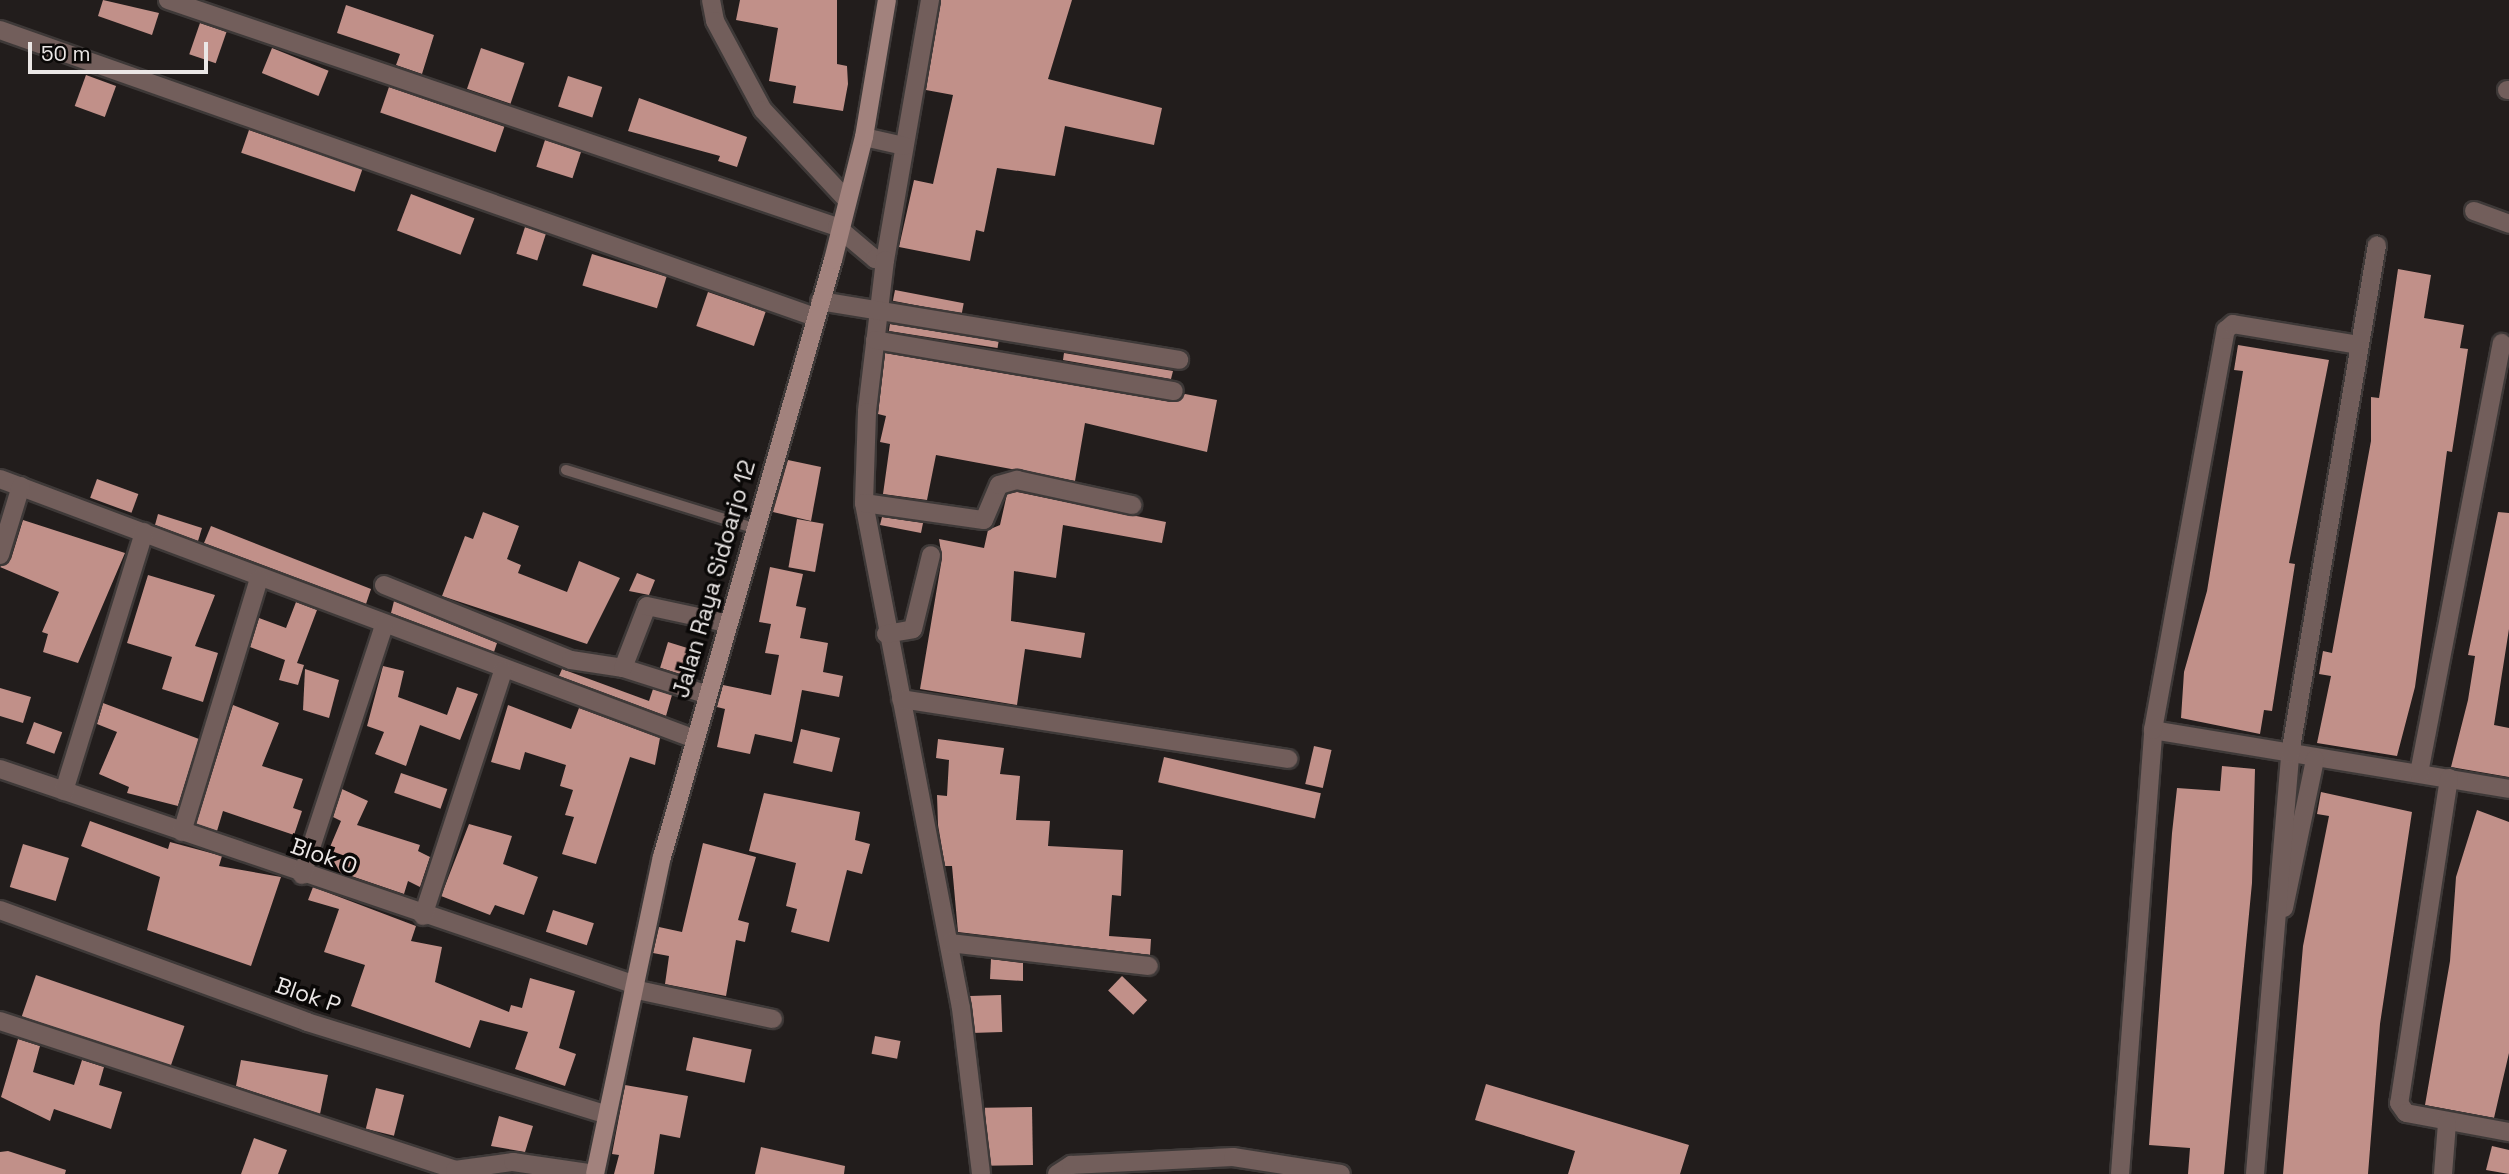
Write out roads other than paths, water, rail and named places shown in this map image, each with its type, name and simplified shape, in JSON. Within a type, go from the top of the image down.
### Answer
[{"type":"main road","name":"Jalan Raya Sidoarjo 12","points":[[595,1174],[604,1114],[633,987],[695,739],[726,623],[842,231],[845,198],[870,139],[887,0]]},
{"type":"street","points":[[168,0],[842,231],[865,251],[885,260]]},
{"type":"street","points":[[711,0],[715,21],[763,110],[845,198]]},
{"type":"street","points":[[930,0],[901,146],[885,260],[875,340],[864,503],[886,634],[950,943],[981,1174]]},
{"type":"street","points":[[0,30],[818,309],[841,306],[1179,360]]},
{"type":"street","points":[[870,139],[901,146]]},
{"type":"street","points":[[2474,211],[2509,224]]},
{"type":"street","points":[[2255,1174],[2290,754],[2377,245]]},
{"type":"street","points":[[2120,1174],[2153,730],[2226,330],[2233,324],[2358,345]]},
{"type":"street","points":[[875,340],[1174,391]]},
{"type":"street","points":[[2419,773],[2502,343]]},
{"type":"street","points":[[0,479],[503,671],[695,739]]},
{"type":"street","points":[[864,503],[984,520],[999,485],[1017,480],[1132,505]]},
{"type":"street","points":[[0,555],[21,486]]},
{"type":"street","points":[[64,791],[144,532]]},
{"type":"street","points":[[886,634],[911,633],[931,555]]},
{"type":"street","points":[[182,832],[259,579]]},
{"type":"street","points":[[384,585],[571,660],[623,668],[708,695]]},
{"type":"street","points":[[623,668],[647,606],[726,623]]},
{"type":"street","points":[[302,875],[384,626]]},
{"type":"street","points":[[423,916],[503,671]]},
{"type":"street","points":[[901,699],[1287,759]]},
{"type":"street","points":[[2153,730],[2315,759],[2509,789]]},
{"type":"street","points":[[2275,935],[2315,759]]},
{"type":"street","name":"Blok O","points":[[0,769],[633,987],[774,1019]]},
{"type":"street","points":[[2448,778],[2399,1096],[2406,1113],[2447,1123],[2509,1132]]},
{"type":"street","name":"Blok P","points":[[0,910],[307,1022],[604,1114]]},
{"type":"street","points":[[950,943],[1149,966]]},
{"type":"street","points":[[0,1021],[455,1170],[513,1162],[595,1174]]},
{"type":"street","points":[[2443,1174],[2447,1123]]},
{"type":"street","points":[[1057,1174],[1070,1165],[1233,1157],[1341,1174]]},
{"type":"lane","points":[[566,470],[754,528]]}]
